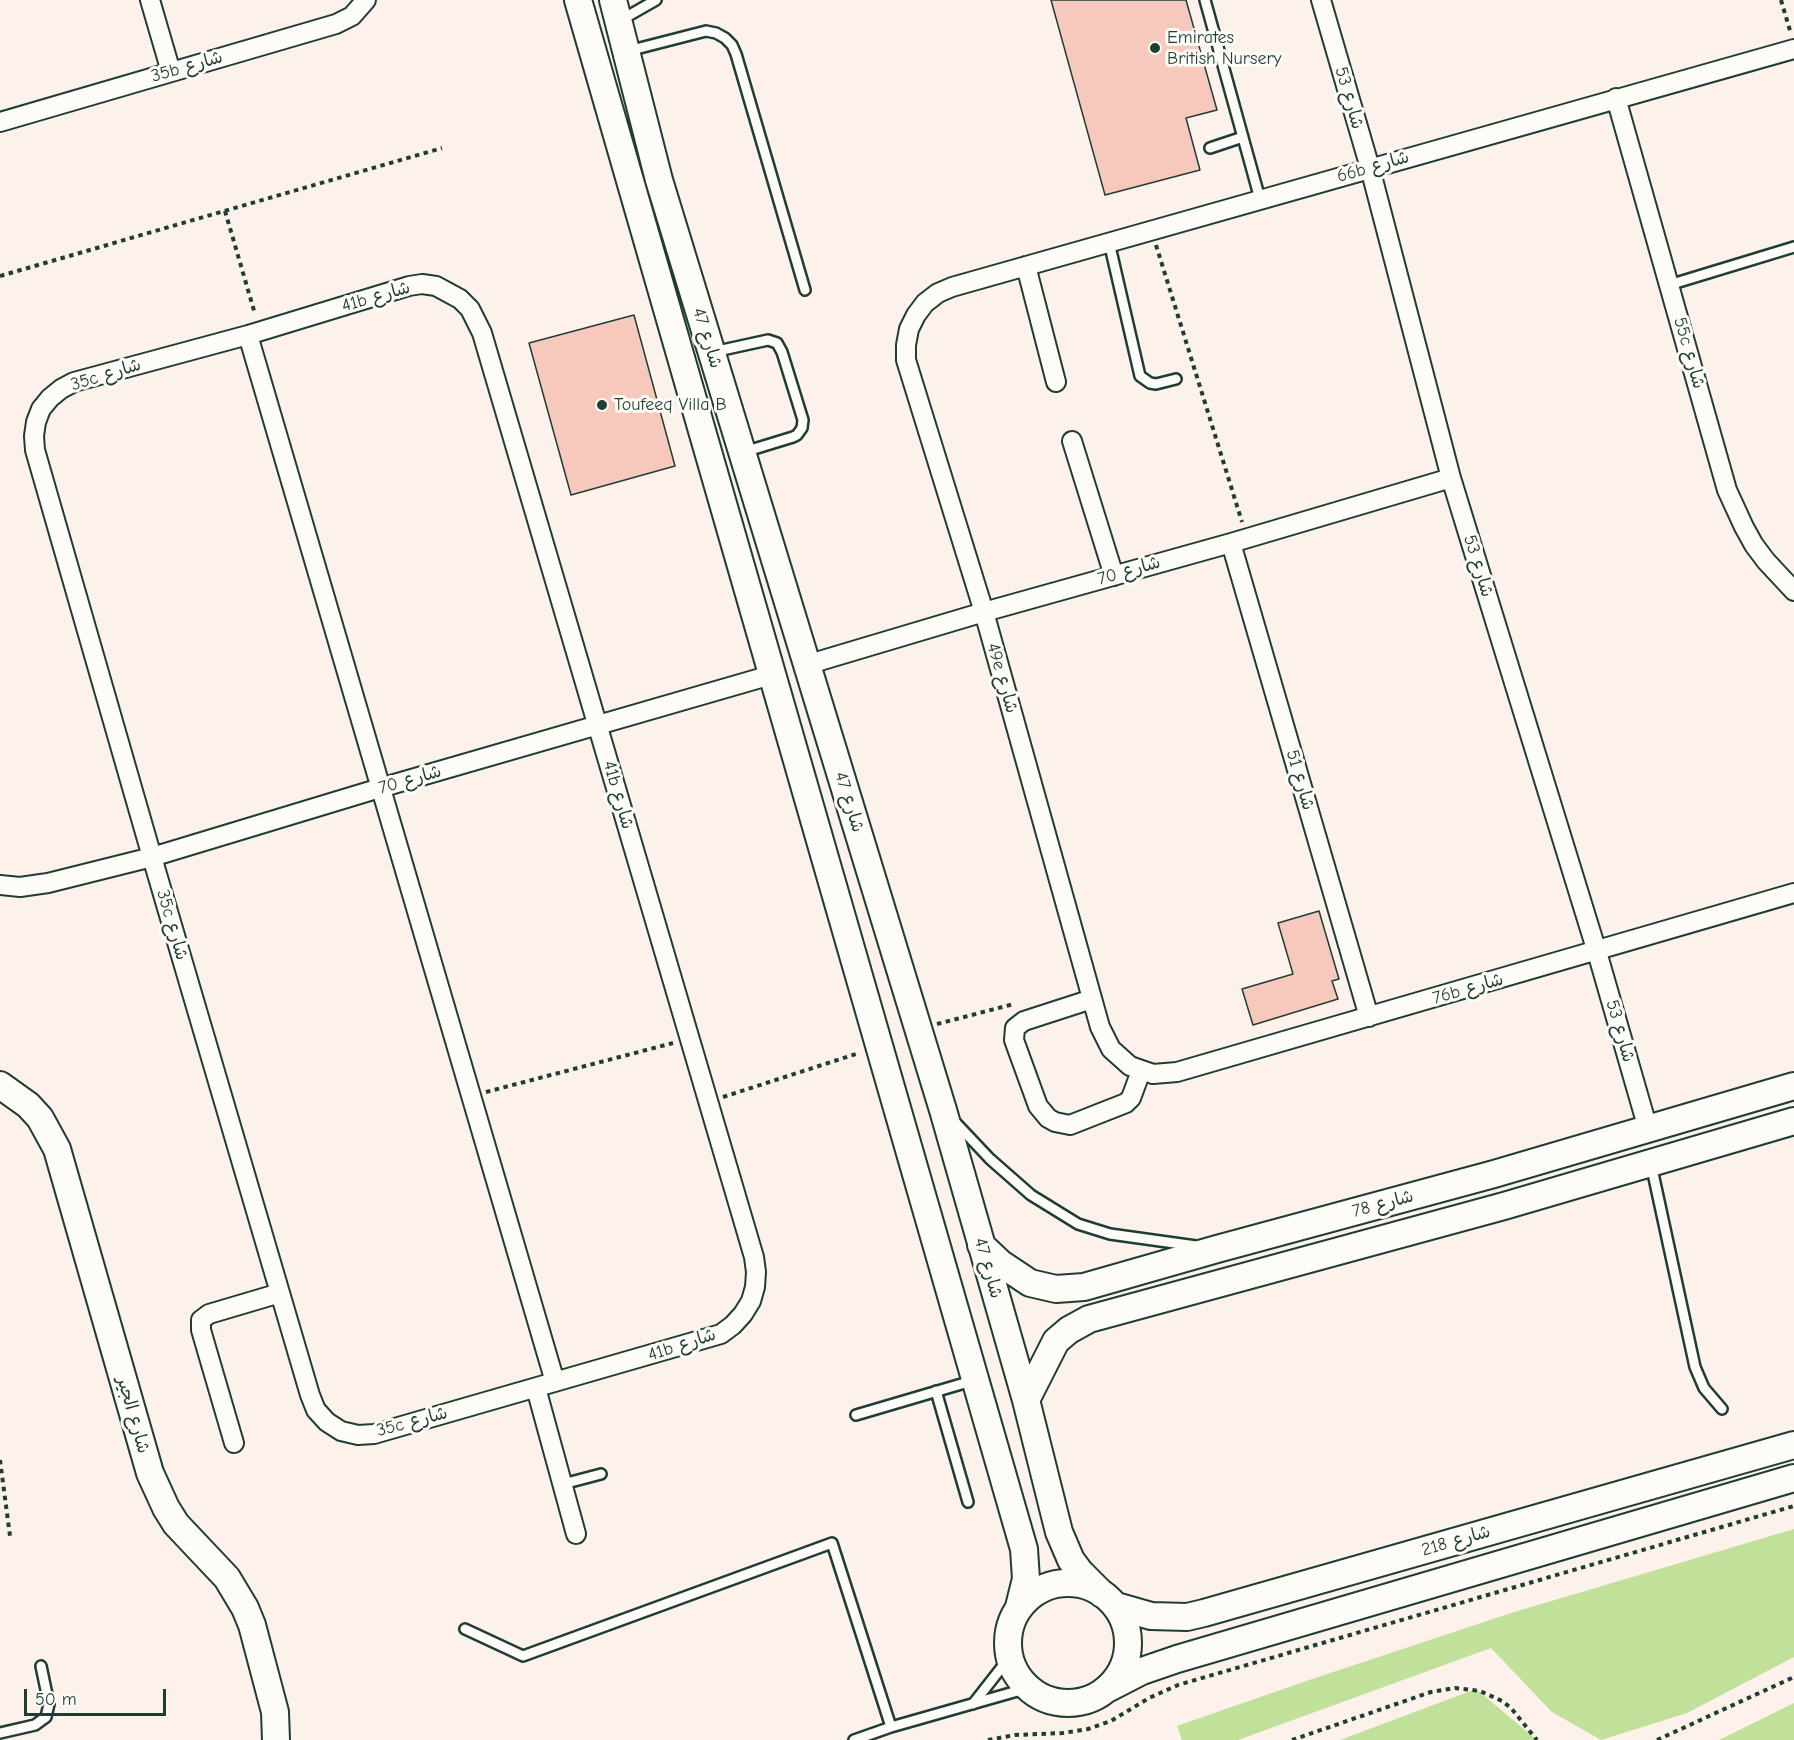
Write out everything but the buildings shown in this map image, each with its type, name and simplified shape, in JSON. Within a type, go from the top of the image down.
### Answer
[{"type":"street","points":[[150,0],[171,72]]},
{"type":"street","name":"35b شارع","points":[[0,122],[336,24],[351,16],[366,0]]},
{"type":"street","points":[[579,0],[598,20],[605,23],[616,11]]},
{"type":"street","name":"شارع 47","points":[[579,0],[771,675],[1024,1549],[1026,1578],[1019,1607]]},
{"type":"street","name":"شارع 53","points":[[1321,0],[1370,168],[1451,478],[1597,952],[1648,1129]]},
{"type":"street","name":"شارع 47","points":[[616,11],[658,180],[943,1110],[1026,1400],[1059,1532],[1080,1572],[1109,1600]]},
{"type":"street","name":"66b شارع","points":[[952,286],[1794,49]]},
{"type":"street","name":"55c شارع","points":[[1616,98],[1727,490],[1754,545],[1794,591]]},
{"type":"street","points":[[617,136],[627,132],[636,135],[658,180]]},
{"type":"street","points":[[1026,266],[1056,382]]},
{"type":"street","name":"41b شارع","points":[[254,333],[409,286],[436,286],[455,295],[470,309],[482,333],[754,1257],[755,1287],[751,1301],[738,1320],[720,1334],[555,1382]]},
{"type":"street","name":"49e شارع","points":[[952,286],[932,298],[916,315],[909,329],[906,360],[984,612],[1100,1027],[1111,1049],[1130,1066],[1141,1071]]},
{"type":"street","points":[[254,333],[380,788],[555,1382]]},
{"type":"street","name":"35c شارع","points":[[254,333],[74,382],[61,389],[41,409],[36,422],[35,450],[309,1395],[316,1410],[327,1422],[341,1431],[358,1435],[374,1434],[555,1382]]},
{"type":"street","points":[[1072,441],[1114,576]]},
{"type":"street","name":"شارع 70","points":[[806,665],[1451,478]]},
{"type":"street","name":"شارع 51","points":[[1239,541],[1369,1017]]},
{"type":"street","name":"شارع 70","points":[[0,885],[20,887],[48,883],[152,857],[380,788],[771,675]]},
{"type":"street","name":"76b شارع","points":[[1141,1071],[1153,1074],[1177,1072],[1794,893]]},
{"type":"street","points":[[1092,999],[1024,1021],[1015,1028],[1014,1040],[1038,1106],[1048,1118],[1070,1125],[1126,1103],[1131,1098],[1141,1071]]},
{"type":"street","name":"شارع الجير","points":[[0,1085],[14,1093],[34,1112],[57,1149],[150,1473],[176,1524],[227,1578],[245,1608],[252,1624],[275,1712],[276,1740]]},
{"type":"street","points":[[1703,1147],[1710,1137],[1720,1130],[1772,1110],[1782,1090]]},
{"type":"street","name":"شارع 78","points":[[981,1245],[1000,1263],[1030,1282],[1056,1289],[1084,1287],[1494,1174],[1782,1090]]},
{"type":"street","name":"شارع 78","points":[[1026,1400],[1056,1341],[1069,1330],[1089,1319],[1504,1206],[1794,1121]]},
{"type":"street","points":[[234,1443],[201,1330],[201,1320],[209,1314],[280,1293]]},
{"type":"street","points":[[536,1388],[576,1534]]},
{"type":"street","name":"شارع 218","points":[[1109,1600],[1133,1612],[1160,1617],[1187,1617],[1794,1445]]},
{"type":"street","points":[[1109,1688],[1120,1674],[1127,1658],[1128,1640],[1125,1622],[1109,1600],[1078,1584],[1052,1585],[1028,1598],[1019,1607],[1011,1623],[1008,1641],[1010,1658],[1016,1675],[1042,1698],[1060,1703],[1077,1704],[1094,1698],[1142,1671],[1168,1662],[1794,1478]]},
{"type":"lane","points":[[616,11],[656,0]]},
{"type":"lane","points":[[1205,0],[1260,199]]},
{"type":"lane","points":[[626,51],[706,31],[725,38],[732,45],[805,290]]},
{"type":"lane","points":[[1210,148],[1243,137]]},
{"type":"lane","points":[[1109,242],[1140,376],[1156,384],[1176,379]]},
{"type":"lane","points":[[1669,285],[1794,246]]},
{"type":"lane","points":[[711,353],[764,340],[777,343],[782,352],[803,420],[802,428],[797,435],[742,453]]},
{"type":"lane","points":[[943,1110],[1030,1195],[1078,1224],[1110,1234],[1216,1249]]},
{"type":"lane","points":[[1651,1162],[1695,1367],[1704,1388],[1722,1409]]},
{"type":"lane","points":[[856,1415],[976,1380]]},
{"type":"lane","points":[[936,1391],[968,1502]]},
{"type":"lane","points":[[563,1484],[601,1473]]},
{"type":"lane","points":[[465,1629],[523,1656],[832,1543],[891,1728]]},
{"type":"lane","points":[[973,1704],[1010,1658]]},
{"type":"lane","points":[[0,1733],[34,1725],[46,1717],[49,1704],[41,1666]]},
{"type":"lane","points":[[854,1740],[1028,1688]]},
{"type":"path","points":[[1781,0],[1794,43]]},
{"type":"path","points":[[0,276],[442,148]]},
{"type":"path","points":[[225,211],[254,333]]},
{"type":"path","points":[[1151,230],[1239,541]]},
{"type":"path","points":[[918,1029],[1020,1003]]},
{"type":"path","points":[[471,1096],[690,1039]]},
{"type":"path","points":[[708,1101],[879,1047]]},
{"type":"path","points":[[0,1463],[10,1536]]},
{"type":"path","points":[[988,1740],[1024,1734],[1075,1732],[1094,1728],[1178,1685],[1794,1506]]},
{"type":"path","points":[[1658,1740],[1794,1677]]},
{"type":"path","points":[[1292,1740],[1431,1692],[1455,1688],[1479,1691],[1502,1701],[1511,1708],[1537,1740]]},
{"type":"green space","points":[[1794,1529],[1794,1657],[1687,1713],[1601,1740],[1552,1712],[1491,1648],[1238,1740],[1182,1740],[1177,1726],[1511,1613]]},
{"type":"green space","points":[[1476,1689],[1537,1740],[1340,1740]]},
{"type":"green space","points":[[1794,1703],[1794,1740],[1719,1740]]},
{"type":"place","name":"Emirates British Nursery","points":[[1155,48]]},
{"type":"place","name":"Toufeeq Villa B","points":[[602,405]]}]
